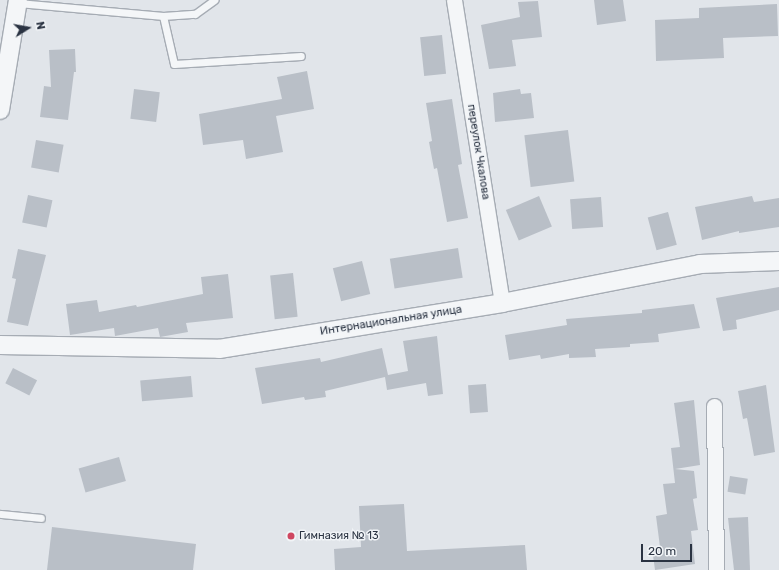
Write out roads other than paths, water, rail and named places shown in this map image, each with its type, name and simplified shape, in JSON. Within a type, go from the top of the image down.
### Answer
[{"type":"street","name":"переулок Чкалова","points":[[454,0],[502,303]]},
{"type":"street","points":[[0,110],[18,2]]},
{"type":"street","name":"Интернациональная улица","points":[[0,345],[219,349],[502,303],[700,264],[779,261]]},
{"type":"street","points":[[714,406],[716,570]]},
{"type":"lane","points":[[18,2],[163,16],[195,14],[214,0]]},
{"type":"lane","points":[[163,16],[174,64],[302,56]]},
{"type":"lane","points":[[0,514],[41,518]]},
{"type":"place","name":"Гимназия № 13","points":[[291,536]]}]
